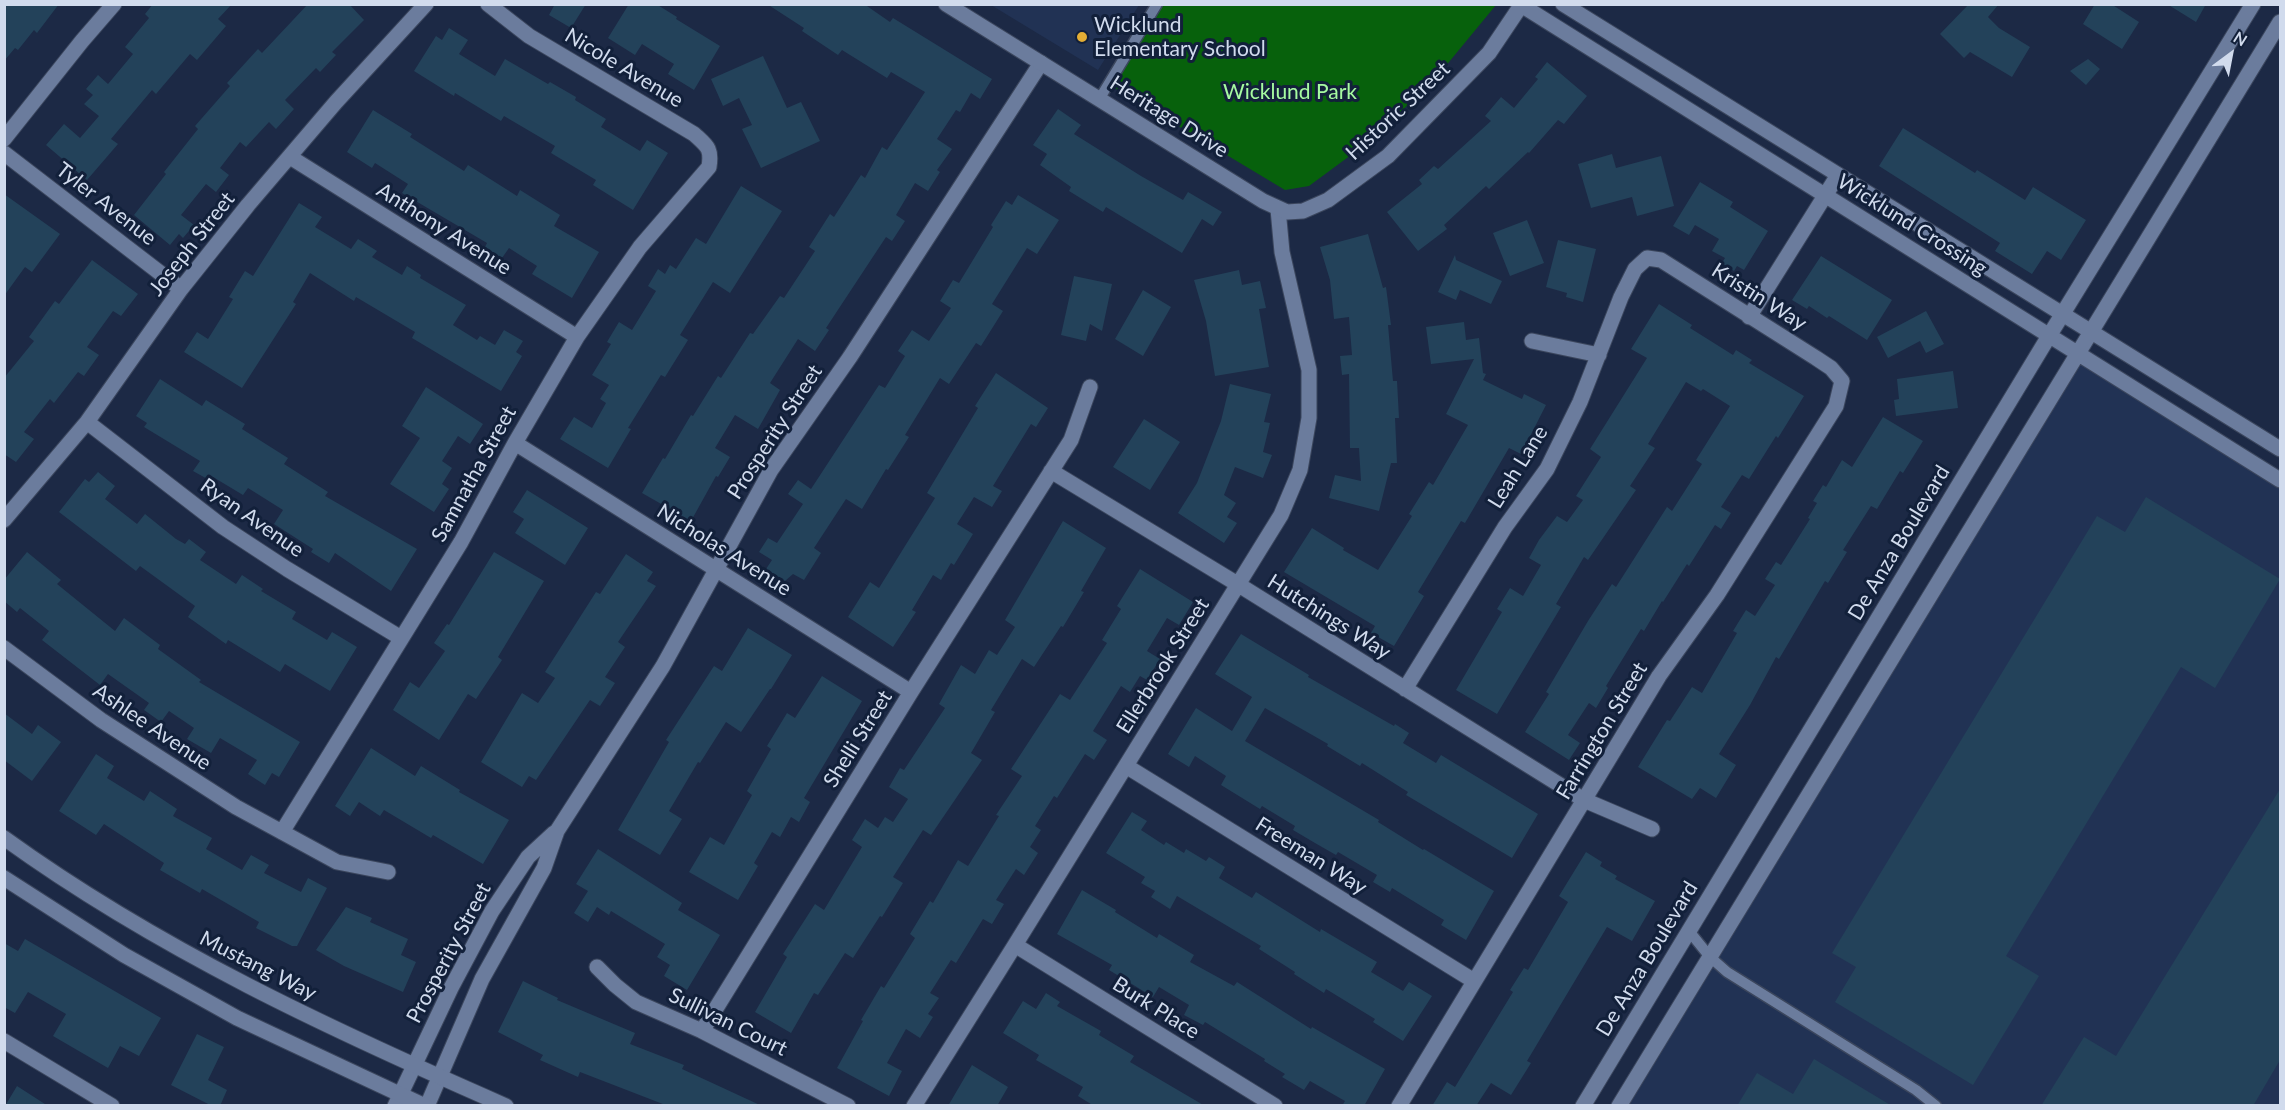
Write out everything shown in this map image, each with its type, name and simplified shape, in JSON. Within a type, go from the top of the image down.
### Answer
[{"type":"street","points":[[4,139],[114,4]]},
{"type":"street","name":"Joseph Street","points":[[4,520],[87,422],[182,289],[248,205],[336,102],[426,4]]},
{"type":"street","name":"Nicole Avenue","points":[[488,4],[530,36],[694,134],[708,147]]},
{"type":"street","name":"Heritage Drive","points":[[946,4],[1278,209]]},
{"type":"street","name":"Wicklund Crossing","points":[[1563,4],[2280,449]]},
{"type":"street","name":"De Anza Boulevard","points":[[1582,1106],[2253,4]]},
{"type":"street","name":"Wicklund Crossing","points":[[1521,5],[2280,480]]},
{"type":"street","name":"Historic Street","points":[[1278,209],[1287,212],[1303,210],[1328,200],[1388,156],[1489,53],[1521,5]]},
{"type":"street","points":[[1619,1106],[2280,22]]},
{"type":"street","name":"Prosperity Street","points":[[426,1106],[482,979],[544,868],[557,831],[663,666],[771,470],[850,357],[1041,63]]},
{"type":"street","name":"Samnatha Street","points":[[282,832],[462,542],[515,443],[577,337],[639,247],[709,167],[711,156],[708,147]]},
{"type":"street","name":"Tyler Avenue","points":[[4,153],[182,289]]},
{"type":"street","name":"Anthony Avenue","points":[[290,157],[577,337]]},
{"type":"street","points":[[1749,317],[1838,175]]},
{"type":"street","name":"Ellerbrook Street","points":[[914,1106],[1239,585],[1281,515],[1300,470],[1309,418],[1309,370],[1282,252],[1278,209]]},
{"type":"street","name":"Kristin Way","points":[[1647,258],[1661,260],[1831,368],[1842,381]]},
{"type":"street","name":"Leah Lane","points":[[1405,689],[1505,527],[1547,469],[1580,402],[1627,284],[1635,270],[1647,258]]},
{"type":"street","points":[[1532,340],[1599,355]]},
{"type":"street","name":"Farrington Street","points":[[1399,1106],[1659,676],[1717,595],[1836,406],[1842,381]]},
{"type":"street","name":"Shelli Street","points":[[702,1031],[911,692],[1071,440],[1090,387]]},
{"type":"street","name":"Ryan Avenue","points":[[87,422],[223,527],[401,638]]},
{"type":"street","name":"Nicholas Avenue","points":[[515,443],[911,692]]},
{"type":"street","name":"Hutchings Way","points":[[1051,471],[1584,800],[1652,829]]},
{"type":"street","name":"Ashlee Avenue","points":[[4,648],[101,720],[236,807],[337,862],[388,872]]},
{"type":"street","name":"Freeman Way","points":[[1126,766],[1474,981]]},
{"type":"street","name":"Prosperity Street","points":[[397,1100],[492,911],[528,857],[557,831]]},
{"type":"street","name":"Mustang Way","points":[[4,838],[150,933],[273,1000],[506,1106]]},
{"type":"street","points":[[4,878],[124,956],[237,1018],[397,1100],[426,1106]]},
{"type":"street","name":"Burk Place","points":[[1015,945],[1275,1106]]},
{"type":"street","name":"Sullivan Court","points":[[597,967],[636,1002],[702,1031],[848,1106]]},
{"type":"street","points":[[4,1041],[112,1106]]},
{"type":"lane","points":[[1100,98],[1157,4]]},
{"type":"lane","points":[[1689,931],[1710,957],[1755,990],[1916,1090],[1936,1106]]},
{"type":"shaded area","name":"Wicklund Elementary School","points":[[991,5],[1139,5],[1098,70]]},
{"type":"shaded area","points":[[2079,362],[2280,487],[2280,1105],[1624,1106]]},
{"type":"green space","name":"Wicklund Park","points":[[1160,5],[1496,5],[1435,79],[1370,141],[1309,186],[1285,190],[1110,85]]},
{"type":"building","points":[[4,4],[59,4],[37,33],[34,30],[18,50],[15,48],[4,61]]},
{"type":"building","points":[[153,4],[232,4],[218,19],[226,26],[197,60],[190,54],[156,94],[152,90],[111,139],[118,144],[87,180],[46,145],[64,124],[80,138],[99,116],[84,104],[93,95],[86,89],[98,75],[108,84],[133,54],[125,47],[149,18],[145,14]]},
{"type":"building","points":[[308,4],[349,4],[364,20],[332,52],[336,55],[320,72],[316,68],[285,100],[294,109],[276,129],[269,122],[246,147],[240,142],[220,168],[229,175],[216,192],[206,184],[181,215],[194,225],[183,238],[179,234],[170,245],[134,215],[198,129],[195,126],[230,86],[227,83],[258,49],[262,53]]},
{"type":"building","points":[[555,4],[586,4],[571,28],[549,15]]},
{"type":"building","points":[[629,4],[656,4],[720,46],[694,90],[668,74],[674,64],[642,44],[635,55],[608,38]]},
{"type":"building","points":[[767,4],[864,4],[890,22],[893,18],[992,79],[980,99],[971,93],[960,112],[956,110],[937,139],[952,149],[937,170],[940,172],[928,191],[915,183],[896,215],[905,221],[892,241],[886,237],[826,328],[829,330],[815,351],[798,339],[770,383],[780,390],[758,429],[735,415],[715,448],[730,457],[718,477],[716,476],[691,521],[642,493],[718,376],[721,378],[750,333],[753,334],[780,296],[784,298],[815,251],[809,247],[830,214],[834,217],[861,175],[865,178],[882,147],[887,150],[925,92],[891,72],[887,78],[842,50],[838,55],[802,31],[804,28]]},
{"type":"building","points":[[1969,4],[1999,4],[1988,17],[1999,28],[2030,47],[2012,77],[1970,52],[1964,58],[1940,34]]},
{"type":"building","points":[[2095,4],[2111,4],[2139,22],[2122,49],[2083,24]]},
{"type":"building","points":[[2167,4],[2206,4],[2196,22]]},
{"type":"building","points":[[449,28],[468,40],[459,54],[495,76],[505,59],[576,97],[575,100],[606,119],[601,127],[640,151],[647,140],[668,153],[633,210],[593,185],[596,180],[551,153],[555,146],[504,116],[501,121],[455,93],[454,96],[414,71],[436,36],[442,40]]},
{"type":"building","points":[[763,56],[787,108],[801,102],[820,141],[761,168],[742,129],[752,125],[739,98],[723,106],[711,79]]},
{"type":"building","points":[[2088,59],[2100,69],[2086,85],[2070,71]]},
{"type":"building","points":[[1547,62],[1587,96],[1564,124],[1558,120],[1529,153],[1489,189],[1486,186],[1444,225],[1447,229],[1418,251],[1387,212],[1422,184],[1419,180],[1434,166],[1438,169],[1491,121],[1485,116],[1501,97],[1514,108],[1538,79],[1535,77]]},
{"type":"building","points":[[1058,109],[1081,125],[1074,134],[1183,200],[1188,192],[1222,212],[1213,226],[1202,219],[1182,253],[1106,207],[1103,212],[1069,191],[1071,187],[1040,165],[1047,154],[1033,145]]},
{"type":"building","points":[[373,110],[412,134],[410,137],[464,171],[468,165],[517,196],[520,190],[560,215],[554,226],[599,252],[572,298],[532,274],[537,266],[509,248],[502,258],[485,247],[487,243],[402,193],[408,184],[375,163],[372,168],[347,152]]},
{"type":"building","points":[[1903,128],[1975,173],[1977,170],[2025,200],[2033,187],[2086,220],[2061,260],[2047,251],[2032,274],[1995,251],[2000,243],[1879,166]]},
{"type":"building","points":[[1612,154],[1616,168],[1661,156],[1674,206],[1637,216],[1632,197],[1591,208],[1578,164]]},
{"type":"building","points":[[1700,182],[1733,202],[1730,207],[1768,231],[1744,270],[1737,266],[1734,271],[1722,263],[1725,258],[1712,251],[1719,239],[1695,225],[1689,235],[1673,226]]},
{"type":"building","points":[[741,186],[782,211],[730,293],[713,282],[680,335],[688,340],[665,377],[661,375],[628,428],[631,429],[608,468],[560,439],[574,417],[592,428],[606,403],[600,399],[609,385],[592,375],[611,344],[607,342],[619,322],[632,330],[656,291],[648,286],[658,269],[665,274],[670,265],[676,269],[696,238],[706,244]]},
{"type":"building","points":[[4,194],[60,234],[32,272],[25,267],[4,296]]},
{"type":"building","points":[[1018,195],[1059,220],[1037,254],[1027,248],[992,304],[1003,311],[981,346],[976,343],[949,384],[940,378],[905,435],[909,437],[862,509],[846,499],[814,548],[821,553],[804,580],[793,574],[785,581],[766,569],[772,560],[759,552],[768,538],[777,543],[803,504],[788,494],[798,480],[811,489],[879,385],[885,388],[905,356],[898,351],[912,330],[929,341],[951,308],[940,301],[953,280],[959,283],[1006,201],[1012,205]]},
{"type":"building","points":[[299,203],[322,217],[315,227],[351,249],[358,239],[377,251],[372,257],[402,275],[407,266],[421,275],[420,278],[466,305],[453,325],[477,340],[480,336],[495,345],[504,330],[523,341],[516,352],[522,356],[501,391],[412,338],[415,332],[356,297],[354,301],[310,273],[293,302],[296,304],[242,388],[184,352],[197,332],[208,339],[233,299],[229,297],[245,271],[253,276]]},
{"type":"building","points":[[1527,220],[1544,263],[1510,276],[1493,233]]},
{"type":"building","points":[[1368,234],[1383,288],[1386,287],[1391,325],[1388,325],[1393,381],[1397,381],[1399,418],[1395,418],[1397,463],[1391,463],[1379,511],[1329,498],[1335,475],[1361,481],[1359,448],[1350,448],[1349,374],[1342,375],[1340,356],[1352,355],[1349,317],[1334,319],[1330,280],[1320,247]]},
{"type":"building","points":[[1558,240],[1596,249],[1583,302],[1566,297],[1567,293],[1546,287]]},
{"type":"building","points":[[1455,255],[1456,260],[1502,281],[1491,304],[1460,290],[1456,300],[1438,292]]},
{"type":"building","points":[[1821,256],[1892,300],[1867,340],[1829,316],[1827,318],[1809,306],[1807,309],[1792,300]]},
{"type":"building","points":[[92,260],[138,294],[121,316],[113,311],[87,347],[99,355],[84,376],[78,372],[54,403],[50,399],[24,432],[34,439],[16,462],[4,454],[4,378],[34,341],[29,337],[55,301],[59,304]]},
{"type":"building","points":[[1239,270],[1242,285],[1260,281],[1266,308],[1259,309],[1269,367],[1215,376],[1206,321],[1194,280]]},
{"type":"building","points":[[1074,276],[1112,284],[1102,331],[1090,324],[1086,341],[1061,335]]},
{"type":"building","points":[[1143,290],[1171,307],[1143,356],[1115,339]]},
{"type":"building","points":[[1659,304],[1692,325],[1690,328],[1733,355],[1736,350],[1752,360],[1749,363],[1804,396],[1749,479],[1742,475],[1721,507],[1731,513],[1721,529],[1715,525],[1644,631],[1641,629],[1606,686],[1608,688],[1596,708],[1589,703],[1568,735],[1580,743],[1569,760],[1525,732],[1549,694],[1546,692],[1612,584],[1616,587],[1667,507],[1672,511],[1702,464],[1696,460],[1730,406],[1703,389],[1701,391],[1686,382],[1648,444],[1655,448],[1630,486],[1636,490],[1588,560],[1584,557],[1556,604],[1561,607],[1497,714],[1456,690],[1502,612],[1497,609],[1510,588],[1523,596],[1541,565],[1529,558],[1539,540],[1557,516],[1567,522],[1583,500],[1576,496],[1601,457],[1590,449],[1647,358],[1631,349]]},
{"type":"building","points":[[1926,311],[1944,344],[1926,353],[1920,341],[1888,358],[1877,337]]},
{"type":"building","points":[[1464,322],[1466,340],[1479,338],[1483,373],[1486,374],[1483,380],[1522,399],[1524,394],[1546,405],[1521,454],[1509,448],[1465,523],[1461,521],[1418,592],[1424,596],[1394,646],[1371,633],[1375,626],[1284,572],[1312,528],[1344,548],[1343,550],[1378,570],[1412,516],[1409,514],[1429,482],[1433,485],[1468,425],[1446,414],[1474,359],[1431,364],[1426,327]]},
{"type":"building","points":[[1953,371],[1958,408],[1896,416],[1894,400],[1899,399],[1897,379]]},
{"type":"building","points":[[996,373],[1048,408],[1036,427],[1031,424],[993,486],[1002,491],[992,507],[974,497],[957,524],[973,534],[954,565],[951,563],[941,580],[933,575],[912,610],[916,612],[893,647],[848,617],[870,582],[879,588],[935,498],[927,493],[978,408],[975,406]]},
{"type":"building","points":[[160,379],[202,406],[206,400],[245,424],[242,429],[288,458],[284,464],[328,492],[325,496],[417,549],[391,591],[335,553],[329,563],[311,552],[313,549],[274,524],[283,510],[248,488],[243,495],[213,477],[211,481],[193,471],[200,461],[144,427],[147,423],[136,416]]},
{"type":"building","points":[[1230,384],[1271,394],[1264,422],[1270,423],[1263,452],[1272,455],[1263,478],[1235,467],[1224,495],[1236,503],[1227,517],[1237,523],[1224,543],[1178,513],[1197,483],[1221,421]]},
{"type":"building","points":[[426,387],[483,424],[470,444],[458,436],[442,461],[452,468],[442,484],[449,489],[434,512],[390,484],[420,438],[402,426]]},
{"type":"building","points":[[1883,417],[1923,441],[1903,473],[1900,471],[1877,509],[1871,506],[1843,550],[1847,552],[1828,583],[1825,581],[1779,659],[1776,657],[1750,705],[1719,754],[1736,765],[1716,798],[1700,788],[1692,799],[1638,767],[1667,720],[1670,721],[1692,687],[1702,693],[1737,633],[1733,631],[1746,610],[1755,616],[1775,585],[1765,579],[1776,562],[1781,565],[1810,519],[1808,518],[1817,503],[1813,501],[1823,485],[1826,487],[1842,460],[1852,467]]},
{"type":"building","points":[[1144,419],[1180,442],[1150,490],[1113,467]]},
{"type":"building","points":[[98,472],[115,486],[105,499],[137,524],[145,514],[176,539],[185,544],[189,539],[206,552],[200,560],[236,584],[242,575],[263,589],[261,591],[296,612],[292,619],[327,640],[332,632],[357,647],[330,691],[285,664],[280,672],[228,640],[226,644],[188,617],[195,606],[140,566],[136,571],[59,512],[85,479],[89,482]]},
{"type":"building","points":[[527,490],[588,528],[565,565],[515,533],[524,519],[513,512]]},
{"type":"building","points":[[2146,497],[2280,579],[2215,688],[2181,667],[2006,956],[2039,976],[1973,1085],[1835,1002],[1856,967],[1832,953],[2097,516],[2125,532]]},
{"type":"building","points":[[1063,521],[1106,548],[1081,591],[1084,592],[1063,627],[1061,626],[1034,667],[1022,659],[991,710],[995,712],[971,753],[982,760],[931,835],[923,830],[893,877],[903,883],[882,917],[880,916],[853,958],[845,953],[818,995],[814,993],[791,1033],[755,1012],[787,957],[783,954],[815,904],[824,910],[862,847],[852,840],[865,819],[878,828],[885,817],[893,822],[908,799],[889,787],[900,768],[904,770],[945,708],[939,704],[961,665],[975,674],[989,650],[997,655],[1015,627],[1005,620]]},
{"type":"building","points":[[27,552],[61,580],[57,584],[115,631],[124,618],[160,645],[158,649],[201,680],[199,682],[300,742],[279,777],[272,773],[265,785],[248,774],[257,760],[220,738],[211,753],[187,739],[194,728],[169,711],[161,722],[144,710],[149,703],[108,674],[100,685],[42,640],[49,631],[20,608],[17,612],[4,601],[4,580]]},
{"type":"building","points":[[494,552],[544,581],[498,657],[502,660],[476,699],[468,694],[439,740],[393,710],[410,682],[419,688],[445,651],[434,643],[447,624],[449,625]]},
{"type":"building","points":[[626,554],[653,572],[647,581],[656,586],[618,642],[625,647],[605,677],[615,683],[600,706],[590,700],[536,780],[529,776],[522,787],[481,762],[522,693],[538,703],[555,678],[545,672],[596,592],[600,594]]},
{"type":"building","points":[[1140,569],[1193,602],[1179,625],[1167,618],[1147,651],[1160,659],[1147,680],[1140,676],[1130,692],[1121,686],[1093,731],[1107,740],[1094,760],[1085,754],[1057,798],[1054,796],[1035,826],[1041,830],[1030,847],[1038,853],[1024,875],[1016,869],[996,900],[1004,904],[992,924],[983,919],[956,963],[951,960],[930,993],[939,998],[928,1014],[933,1017],[920,1038],[906,1029],[887,1063],[902,1071],[889,1096],[837,1068],[881,986],[884,988],[915,938],[910,934],[930,901],[933,903],[958,860],[968,866],[999,816],[996,815],[1022,776],[1011,769],[1060,694],[1070,700],[1107,643],[1102,640],[1121,609],[1117,606]]},
{"type":"building","points":[[748,628],[792,655],[741,732],[726,722],[700,763],[698,762],[669,811],[682,819],[660,855],[618,830],[669,742],[666,740],[714,666],[722,671]]},
{"type":"building","points":[[1241,634],[1309,675],[1308,677],[1409,733],[1403,743],[1436,763],[1441,755],[1538,814],[1512,858],[1406,795],[1408,792],[1362,763],[1360,766],[1327,746],[1328,744],[1265,708],[1245,741],[1494,891],[1466,940],[1441,925],[1444,920],[1392,888],[1390,892],[1373,882],[1377,875],[1338,852],[1336,855],[1315,843],[1293,830],[1295,826],[1262,806],[1260,809],[1221,785],[1226,776],[1195,756],[1189,767],[1168,754],[1196,708],[1232,731],[1252,697],[1215,674]]},
{"type":"building","points":[[822,676],[862,701],[804,798],[810,802],[799,822],[791,817],[780,837],[772,832],[754,863],[758,866],[738,900],[689,872],[710,837],[724,845],[752,795],[747,791],[771,749],[767,746],[787,713],[795,718]]},
{"type":"building","points":[[4,713],[32,734],[38,725],[61,742],[32,781],[4,760]]},
{"type":"building","points":[[371,748],[415,776],[421,766],[460,790],[459,792],[509,820],[483,864],[433,835],[431,838],[384,810],[380,816],[359,802],[350,816],[335,806]]},
{"type":"building","points":[[96,754],[114,766],[107,778],[144,801],[150,791],[177,809],[173,816],[212,838],[206,849],[242,870],[251,855],[269,865],[264,873],[301,892],[308,878],[327,888],[297,946],[292,946],[256,928],[259,922],[202,889],[200,893],[160,870],[164,863],[104,824],[96,835],[59,811]]},
{"type":"building","points":[[2280,789],[2280,1060],[2253,1106],[2041,1106],[2084,1037],[2116,1056]]},
{"type":"building","points":[[1132,812],[1147,821],[1141,830],[1164,845],[1166,842],[1184,853],[1186,849],[1206,861],[1209,857],[1225,867],[1219,878],[1252,898],[1256,892],[1320,932],[1321,929],[1377,962],[1371,972],[1403,991],[1409,982],[1432,996],[1403,1041],[1373,1022],[1375,1019],[1326,989],[1324,993],[1259,949],[1261,946],[1177,896],[1170,909],[1151,897],[1155,891],[1141,883],[1145,877],[1106,853]]},
{"type":"building","points":[[598,849],[682,903],[678,910],[720,935],[687,990],[664,976],[670,965],[657,957],[665,944],[611,911],[609,915],[597,907],[588,922],[574,913],[588,891],[576,884]]},
{"type":"building","points":[[1586,852],[1602,862],[1600,866],[1617,876],[1615,879],[1655,901],[1632,941],[1607,927],[1527,1061],[1531,1063],[1511,1095],[1491,1083],[1476,1106],[1432,1106],[1447,1082],[1455,1087],[1513,992],[1510,990],[1524,968],[1528,970],[1568,902],[1559,896]]},
{"type":"building","points":[[1082,890],[1157,938],[1159,934],[1194,955],[1190,962],[1234,986],[1237,982],[1311,1029],[1312,1027],[1385,1069],[1364,1106],[1342,1106],[1345,1101],[1310,1081],[1304,1090],[1282,1077],[1285,1074],[1264,1061],[1265,1059],[1205,1022],[1203,1025],[1184,1015],[1189,1005],[1159,987],[1153,997],[1109,970],[1112,965],[1057,934]]},
{"type":"building","points":[[346,907],[372,918],[370,922],[408,939],[401,955],[416,962],[403,992],[344,966],[316,950]]},
{"type":"building","points":[[25,939],[161,1018],[139,1056],[120,1046],[108,1068],[53,1036],[66,1014],[28,992],[15,1013],[4,1007],[4,943],[18,951]]},
{"type":"building","points":[[523,981],[558,998],[557,1000],[635,1033],[630,1044],[684,1065],[682,1069],[762,1106],[668,1106],[580,1072],[578,1077],[540,1060],[543,1055],[498,1032]]},
{"type":"building","points":[[1046,993],[1060,1002],[1057,1006],[1101,1031],[1099,1035],[1134,1056],[1130,1062],[1205,1106],[1094,1106],[1078,1096],[1083,1087],[1036,1060],[1039,1055],[1003,1033],[1023,1001],[1036,1009]]},
{"type":"building","points":[[197,1034],[224,1047],[208,1080],[227,1090],[220,1106],[212,1106],[171,1085]]},
{"type":"building","points":[[1814,1059],[1892,1106],[1737,1106],[1757,1073],[1793,1094]]},
{"type":"building","points":[[972,1065],[1008,1087],[997,1106],[948,1106]]},
{"type":"building","points":[[17,1086],[48,1106],[5,1106]]},
{"type":"place","name":"Wicklund Elementary School","points":[[1082,37]]}]
